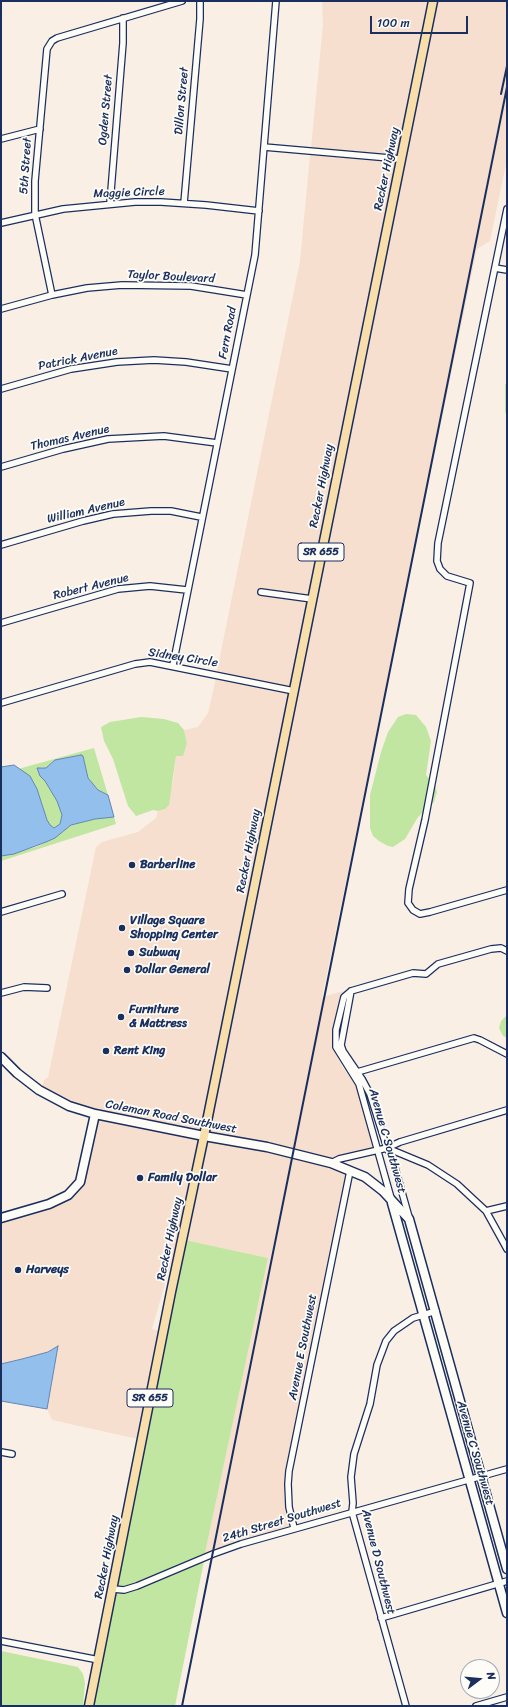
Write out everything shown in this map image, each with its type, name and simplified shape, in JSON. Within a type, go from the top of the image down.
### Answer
[{"type":"main road","name":"Recker Highway","points":[[89,1706],[170,1292],[204,1136],[433,1]]},
{"type":"street","points":[[123,18],[182,1]]},
{"type":"street","name":"Dillon Street","points":[[184,203],[200,19],[200,1]]},
{"type":"street","name":"Fern Road","points":[[173,665],[201,517],[255,255],[276,1]]},
{"type":"street","name":"5th Street","points":[[52,295],[38,236],[35,214],[35,181],[47,48],[54,40],[123,18]]},
{"type":"street","name":"Ogden Street","points":[[110,203],[123,43],[123,18]]},
{"type":"street","points":[[1,138],[40,129]]},
{"type":"street","points":[[264,147],[401,159]]},
{"type":"street","name":"Maggie Circle","points":[[1,223],[35,214],[79,206],[110,203],[184,203],[259,211]]},
{"type":"street","points":[[507,209],[438,543],[437,561],[440,569],[447,576],[470,583],[425,820],[409,888],[408,903],[413,910],[420,914],[507,890]]},
{"type":"street","points":[[495,268],[507,270]]},
{"type":"street","name":"Taylor Boulevard","points":[[1,309],[52,295],[87,288],[143,284],[191,286],[247,295]]},
{"type":"street","name":"Patrick Avenue","points":[[1,389],[64,371],[117,362],[154,360],[186,362],[232,369]]},
{"type":"street","name":"Thomas Avenue","points":[[1,467],[63,449],[108,439],[164,436],[217,443]]},
{"type":"street","name":"William Avenue","points":[[1,545],[83,521],[113,514],[151,511],[172,512],[201,517]]},
{"type":"street","name":"Robert Avenue","points":[[1,623],[118,589],[150,586],[187,590]]},
{"type":"street","points":[[261,592],[312,599]]},
{"type":"street","name":"Sidney Circle","points":[[1,703],[135,664],[150,662],[173,665],[294,691]]},
{"type":"street","points":[[1,912],[62,894]]},
{"type":"street","name":"Avenue C Southwest","points":[[507,951],[501,948],[491,949],[438,964],[426,974],[413,973],[351,991],[341,1045],[343,1052],[355,1073],[370,1094],[387,1148],[392,1157],[507,1569]]},
{"type":"street","points":[[1,993],[24,987],[47,988]]},
{"type":"street","points":[[355,1073],[474,1038],[507,1054]]},
{"type":"street","name":"Coleman Road Southwest","points":[[1,1057],[17,1073],[39,1090],[69,1106],[94,1114],[267,1147],[331,1163],[350,1170],[365,1177],[377,1186],[409,1219]]},
{"type":"street","name":"Avenue C Southwest","points":[[355,1073],[470,1478],[503,1582],[507,1613]]},
{"type":"street","points":[[331,1163],[340,1159],[387,1148],[400,1142],[507,1110]]},
{"type":"street","points":[[1,1218],[49,1204],[68,1195],[80,1182],[94,1114]]},
{"type":"street","points":[[387,1148],[428,1165],[446,1176],[486,1211],[507,1249]]},
{"type":"street","name":"Avenue E Southwest","points":[[294,1528],[289,1507],[289,1471],[350,1170]]},
{"type":"street","points":[[486,1211],[507,1206]]},
{"type":"street","name":"Avenue D Southwest","points":[[406,1706],[352,1512],[354,1503],[352,1477],[353,1461],[370,1404],[382,1351],[386,1341],[394,1331],[413,1318],[436,1311]]},
{"type":"street","points":[[1,1452],[12,1454]]},
{"type":"street","name":"24th Street Southwest","points":[[113,1589],[124,1590],[137,1586],[212,1554],[294,1528],[470,1478],[507,1469]]},
{"type":"street","points":[[381,1618],[503,1582]]},
{"type":"street","points":[[1,1641],[99,1660]]},
{"type":"street","points":[[476,1706],[507,1697]]},
{"type":"shaded area","points":[[322,1],[429,1],[398,155],[311,148],[323,24]]},
{"type":"shaded area","points":[[437,1],[507,1],[507,159],[490,241],[477,249],[322,997],[347,990],[341,996],[333,1030],[332,1047],[342,1066],[356,1086],[374,1148],[339,1156],[331,1160],[208,1134]]},
{"type":"shaded area","points":[[310,155],[396,162],[309,595],[259,588],[257,594],[307,602],[291,687],[217,671],[300,261]]},
{"type":"shaded area","points":[[216,678],[289,693],[201,1132],[99,1112],[71,1103],[42,1088],[44,1080],[48,1077],[96,847],[102,842],[138,832],[156,818],[158,811],[165,809],[173,782],[176,756],[180,756],[187,743],[184,730],[198,727],[208,713]]},
{"type":"shaded area","points":[[98,1119],[199,1139],[178,1239],[152,1329],[159,1331],[138,1439],[52,1420],[47,1409],[58,1347],[48,1352],[1,1364],[1,1221],[50,1207],[70,1197],[83,1183]]},
{"type":"shaded area","points":[[207,1140],[266,1151],[328,1166],[329,1168],[346,1173],[286,1471],[284,1496],[289,1526],[205,1553],[268,1258],[185,1240]]},
{"type":"green space","points":[[507,381],[507,418],[505,411],[505,385]]},
{"type":"green space","points":[[406,714],[416,715],[426,727],[431,741],[426,775],[435,785],[437,792],[434,802],[418,817],[405,839],[393,847],[388,846],[373,836],[370,828],[370,795],[381,752],[388,732],[398,717]]},
{"type":"green space","points":[[141,717],[164,719],[178,723],[184,730],[187,743],[183,756],[176,756],[169,805],[165,809],[158,811],[153,810],[136,816],[128,806],[113,759],[104,741],[101,727],[110,722]]},
{"type":"green space","points":[[94,748],[108,795],[98,790],[88,778],[84,760],[81,755],[55,760],[46,768],[41,767],[40,776],[45,781],[57,801],[62,815],[60,824],[54,828],[47,820],[37,789],[30,776],[18,769]]},
{"type":"green space","points":[[114,817],[116,824],[1,861],[1,856],[36,847],[55,838],[71,825],[95,819]]},
{"type":"green space","points":[[507,1015],[507,1038],[503,1036],[499,1028],[501,1021]]},
{"type":"green space","points":[[185,1240],[268,1258],[205,1553],[136,1583],[124,1587],[118,1586],[144,1447],[168,1334],[166,1333]]},
{"type":"green space","points":[[204,1561],[175,1706],[93,1706],[116,1593],[125,1593],[138,1589]]},
{"type":"green space","points":[[1,1651],[78,1667],[83,1674],[85,1683],[83,1706],[1,1706]]},
{"type":"water","points":[[81,755],[83,756],[88,778],[98,790],[108,795],[114,817],[95,819],[71,825],[55,838],[46,842],[14,854],[1,856],[1,767],[14,765],[30,776],[37,789],[47,820],[54,828],[60,824],[62,815],[57,801],[45,781],[40,776],[37,768],[46,768],[55,760]]},
{"type":"water","points":[[58,1346],[47,1409],[1,1401],[1,1364],[48,1352]]},
{"type":"railway","points":[[501,94],[507,66]]},
{"type":"railway","points":[[182,1706],[507,87]]},
{"type":"place","name":"Barberline","points":[[132,865]]},
{"type":"place","name":"Village Square Shopping Center","points":[[122,928]]},
{"type":"place","name":"Subway","points":[[131,953]]},
{"type":"place","name":"Dollar General","points":[[127,970]]},
{"type":"place","name":"Furniture & Mattress","points":[[121,1017]]},
{"type":"place","name":"Rent King","points":[[106,1051]]},
{"type":"place","name":"Family Dollar","points":[[140,1178]]},
{"type":"place","name":"Harveys","points":[[18,1270]]}]
